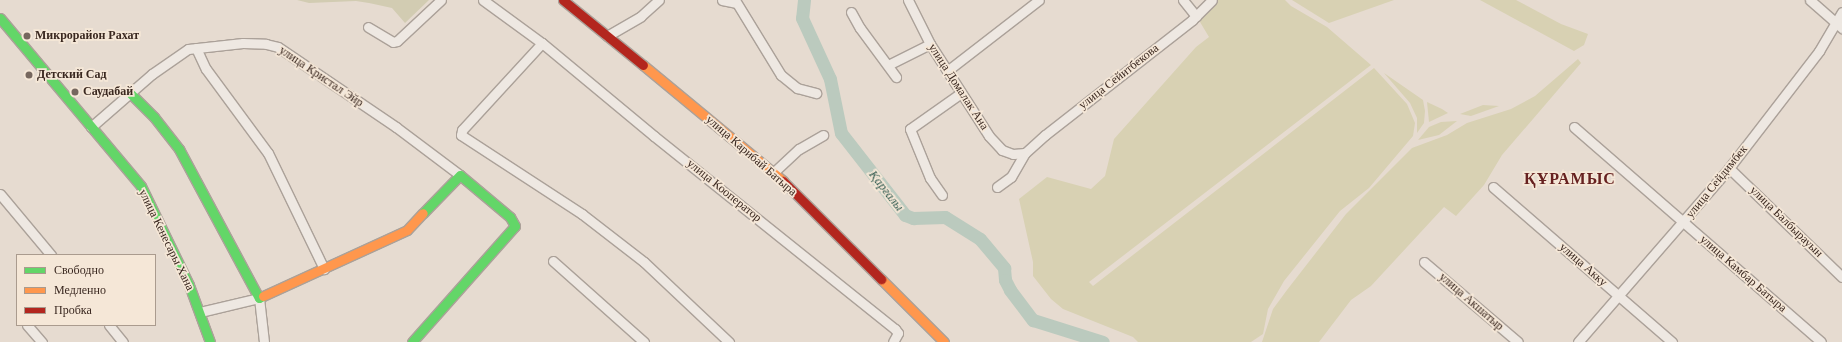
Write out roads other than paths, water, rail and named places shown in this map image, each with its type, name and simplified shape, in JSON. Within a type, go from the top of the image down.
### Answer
[{"type":"street","points":[[368,27],[393,42],[397,41],[441,0]]},
{"type":"street","name":"улица Кооператор","points":[[483,0],[542,43],[654,136],[895,328],[898,333],[893,342]]},
{"type":"street","name":"улица Карибай Батыра","points":[[563,0],[774,172],[944,342]]},
{"type":"street","points":[[607,36],[641,16],[659,0]]},
{"type":"street","points":[[722,0],[736,2],[780,75],[797,88],[816,93]]},
{"type":"street","name":"улица Домалак Ана","points":[[908,0],[930,44],[989,136],[1002,150],[1013,154],[1024,153]]},
{"type":"street","points":[[947,72],[1039,0]]},
{"type":"street","points":[[1183,0],[1196,16]]},
{"type":"street","name":"улица Сейитбекова","points":[[1024,153],[1196,16],[1212,0]]},
{"type":"street","points":[[1810,0],[1839,26]]},
{"type":"street","points":[[851,12],[860,28],[896,77]]},
{"type":"street","name":"улица Сейдимбек","points":[[1578,342],[1684,222],[1729,168],[1839,26],[1842,12]]},
{"type":"street","name":"улица Кенесары Хана","points":[[0,18],[140,186],[200,312],[210,342]]},
{"type":"street","name":"улица Кристал Эйр","points":[[91,127],[175,57],[196,48],[243,43],[278,46],[396,127],[460,175],[510,217],[515,226],[513,231],[412,342]]},
{"type":"street","points":[[542,43],[462,130],[461,135],[556,196],[638,257],[730,342]]},
{"type":"street","points":[[888,65],[930,44]]},
{"type":"street","points":[[196,48],[206,69],[268,153],[324,269]]},
{"type":"street","points":[[942,195],[930,178],[910,129],[961,93]]},
{"type":"street","points":[[130,94],[154,116],[179,149],[259,298],[264,342]]},
{"type":"street","name":"улица Камбар Батыра","points":[[1574,127],[1821,342]]},
{"type":"street","points":[[774,172],[799,149],[823,135]]},
{"type":"street","points":[[997,187],[1010,177],[1024,153]]},
{"type":"street","name":"улица Балбырауын","points":[[1729,168],[1842,277]]},
{"type":"street","points":[[200,312],[259,298],[407,230],[460,175]]},
{"type":"street","name":"улица Акку","points":[[1493,187],[1672,342]]},
{"type":"street","points":[[0,194],[50,254]]},
{"type":"street","points":[[553,261],[644,342]]},
{"type":"street","name":"улица Акшатыр","points":[[1424,262],[1518,342]]},
{"type":"street","points":[[28,326],[42,342]]},
{"type":"street","points":[[110,326],[123,342]]},
{"type":"waterway","name":"Қарғалы","points":[[804,0],[802,18],[830,79],[841,133],[905,215],[913,218],[945,217],[980,239],[1004,268],[1005,280],[1010,290],[1033,320],[1103,342]]},
{"type":"place","name":"Микрорайон Рахат","points":[[27,36]]},
{"type":"place","name":"Детский Сад","points":[[29,75]]},
{"type":"place","name":"Саудабай","points":[[75,92]]},
{"type":"district","name":"ҚҰРАМЫС","points":[[1570,179]]}]
